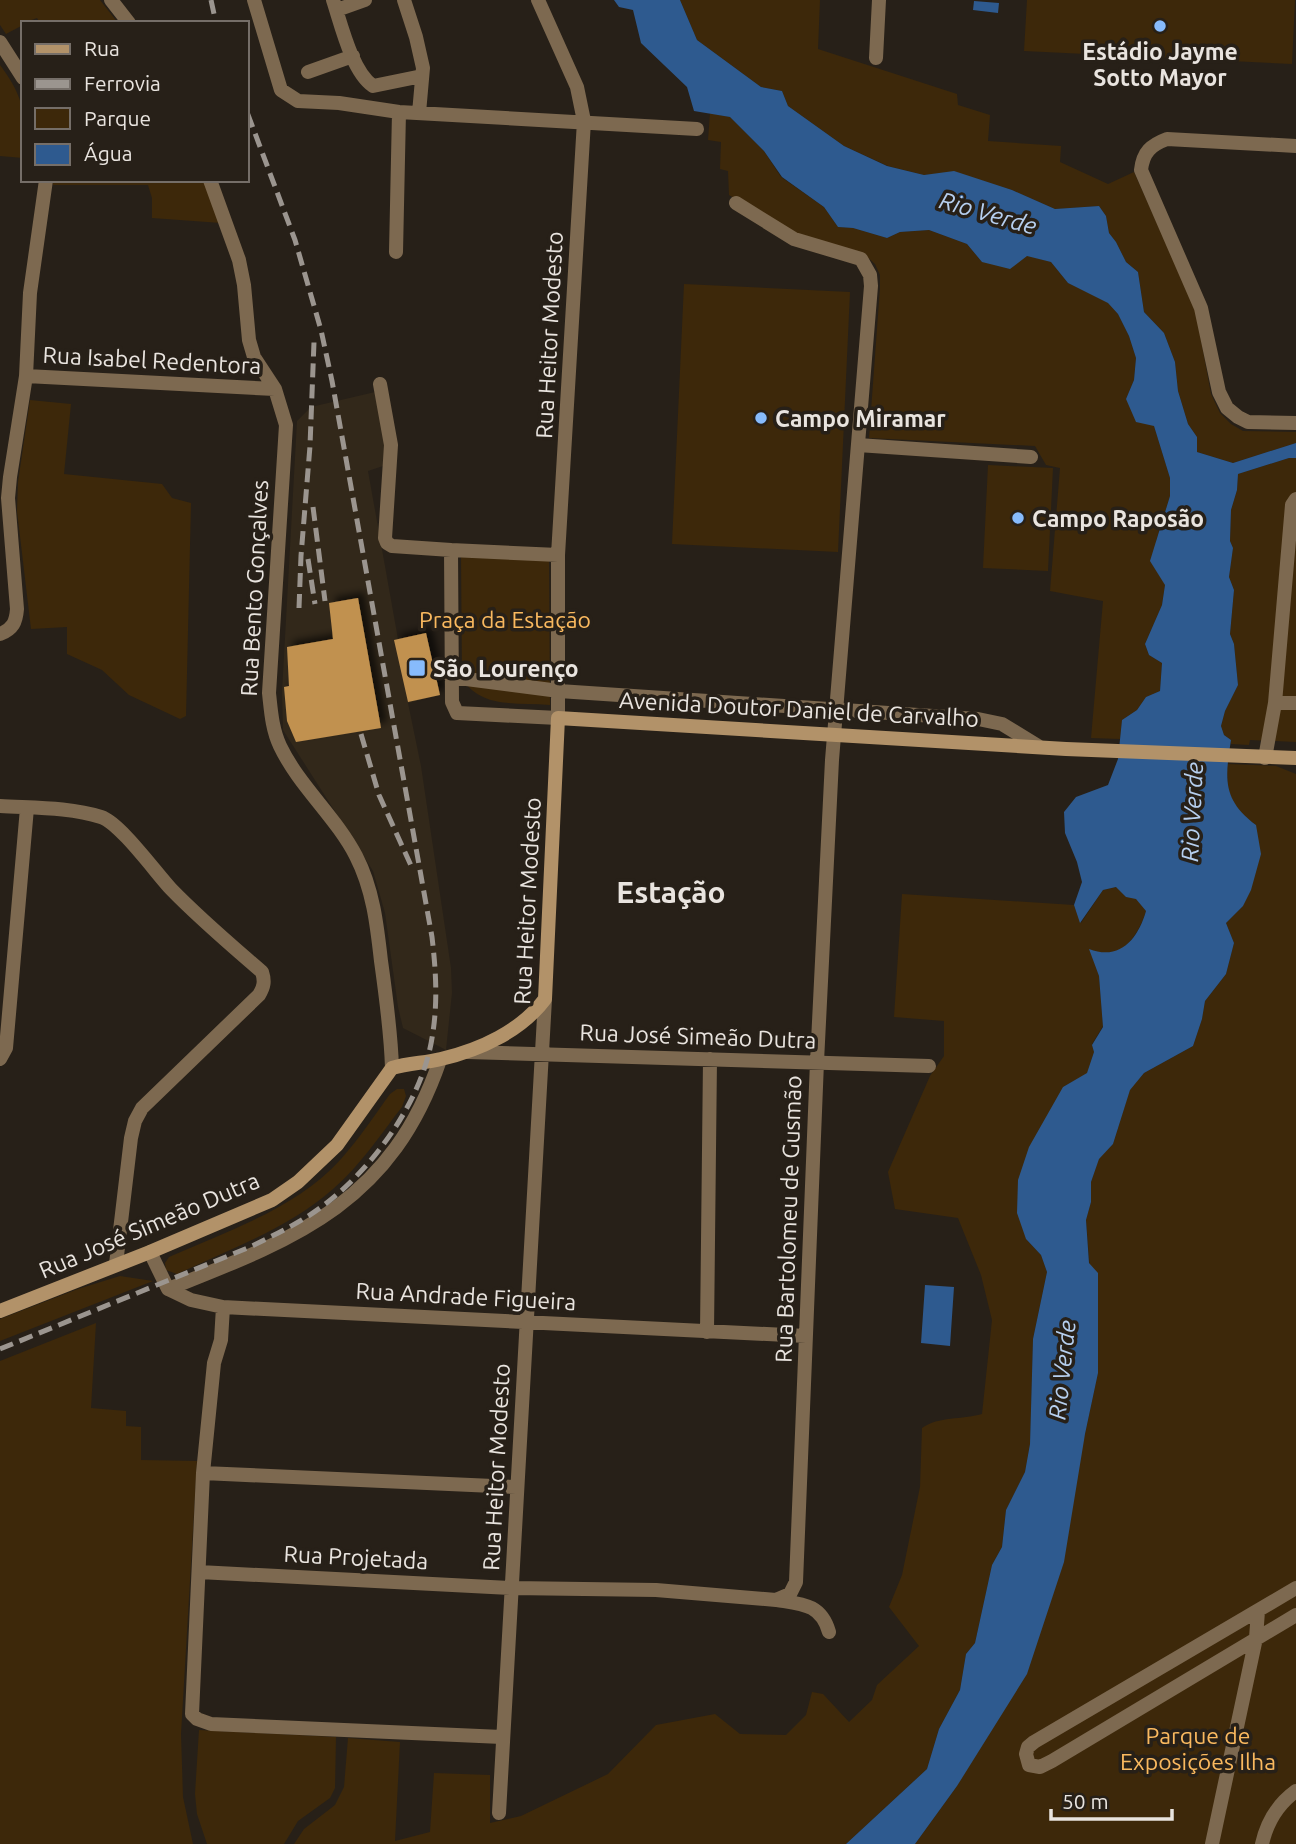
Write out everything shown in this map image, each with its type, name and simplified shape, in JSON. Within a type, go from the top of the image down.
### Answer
[{"type":"main road","name":"Avenida Doutor Daniel de Carvalho","points":[[558,718],[1066,748],[1296,758]]},
{"type":"main road","name":"Rua Heitor Modesto","points":[[545,999],[558,718]]},
{"type":"main road","name":"Rua José Simeão Dutra","points":[[0,1311],[272,1200],[298,1182],[337,1145],[392,1068],[407,1063],[440,1060],[467,1052],[504,1034],[535,1013],[545,999]]},
{"type":"street","points":[[111,0],[127,21]]},
{"type":"street","points":[[254,0],[281,90],[298,101],[339,103],[399,112],[697,129]]},
{"type":"street","points":[[366,0],[335,5],[353,56],[367,82],[373,86],[422,76]]},
{"type":"street","points":[[404,0],[423,68],[419,113]]},
{"type":"street","name":"Rua Heitor Modesto","points":[[538,0],[577,87],[584,121],[558,555],[558,718]]},
{"type":"street","points":[[876,58],[879,0]]},
{"type":"street","points":[[0,42],[21,75]]},
{"type":"street","points":[[308,72],[353,56]]},
{"type":"street","points":[[396,252],[399,112]]},
{"type":"street","points":[[1296,146],[1167,139],[1155,144],[1142,158],[1141,170],[1201,308],[1219,393],[1227,408],[1238,417],[1261,423],[1296,424]]},
{"type":"street","points":[[0,634],[8,631],[16,621],[18,609],[8,498],[26,376],[30,293],[46,182]]},
{"type":"street","name":"Rua Bento Gonçalves","points":[[211,182],[239,260],[249,340],[254,357],[275,389],[286,425],[269,693],[273,725],[289,762],[355,854],[363,872],[377,927],[391,1029],[392,1068]]},
{"type":"street","name":"Rua Bartolomeu de Gusmão","points":[[736,203],[794,239],[861,259],[867,266],[871,286],[834,733],[817,1062],[796,1582],[790,1594],[776,1600]]},
{"type":"street","name":"Rua Isabel Redentora","points":[[26,376],[275,389]]},
{"type":"street","points":[[380,384],[391,445],[385,538],[387,543],[392,546],[558,555]]},
{"type":"street","points":[[858,445],[1031,457]]},
{"type":"street","points":[[1259,758],[1275,703],[1294,502]]},
{"type":"street","points":[[451,550],[452,702],[457,713],[558,718]]},
{"type":"street","points":[[452,677],[559,691],[978,719],[1002,724],[1038,746]]},
{"type":"street","points":[[1275,703],[1296,703]]},
{"type":"street","points":[[0,806],[103,817],[119,830],[171,889],[262,972],[264,979],[259,995],[142,1108],[135,1121],[116,1264]]},
{"type":"street","points":[[0,1059],[6,1048],[27,808]]},
{"type":"street","name":"Rua Heitor Modesto","points":[[499,1814],[545,999]]},
{"type":"street","name":"Rua José Simeão Dutra","points":[[467,1052],[929,1066]]},
{"type":"street","points":[[707,1332],[710,1059]]},
{"type":"street","points":[[150,1252],[168,1289],[260,1253],[324,1217],[362,1187],[384,1164],[418,1115],[440,1060]]},
{"type":"street","name":"Rua Andrade Figueira","points":[[168,1289],[191,1300],[223,1307],[806,1336]]},
{"type":"street","points":[[223,1307],[203,1473],[192,1714],[211,1724],[502,1737]]},
{"type":"street","points":[[203,1473],[516,1488]]},
{"type":"street","name":"Rua Projetada","points":[[199,1572],[512,1588]]},
{"type":"street","points":[[512,1588],[656,1590],[808,1604],[826,1620],[829,1632]]},
{"type":"street","points":[[1296,1588],[1034,1742],[1028,1747],[1029,1765],[1040,1767],[1052,1761],[1296,1615]]},
{"type":"street","points":[[1212,1844],[1256,1638],[1258,1611]]},
{"type":"street","points":[[1262,1844],[1270,1820],[1279,1806],[1296,1791]]},
{"type":"shaded area","points":[[375,392],[387,451],[386,465],[368,471],[398,639],[426,633],[440,695],[408,703],[421,766],[451,968],[452,993],[446,1050],[403,1028],[385,913],[373,871],[283,730],[282,692],[297,421],[311,407]]},
{"type":"green space","points":[[0,0],[100,0],[116,21],[39,21],[37,18],[21,21],[21,26],[6,34],[0,25]]},
{"type":"green space","points":[[680,0],[820,0],[818,49],[957,94],[958,105],[990,115],[988,141],[1061,146],[1060,162],[1108,184],[1134,172],[1195,308],[1211,394],[1220,413],[1243,431],[1296,432],[1296,443],[1233,463],[1197,452],[1197,437],[1188,424],[1178,391],[1175,362],[1164,333],[1144,312],[1138,272],[1126,262],[1109,233],[1106,216],[1099,206],[1055,209],[1012,190],[954,172],[924,175],[888,166],[844,146],[788,106],[782,91],[761,87],[697,40]]},
{"type":"green space","name":"Estádio Jayme Sotto Mayor","points":[[1027,0],[1295,0],[1292,64],[1024,51]]},
{"type":"green space","points":[[0,65],[20,99],[21,158],[0,156]]},
{"type":"green space","points":[[710,113],[730,117],[764,151],[781,177],[824,207],[838,227],[853,228],[887,238],[900,232],[929,230],[967,244],[982,262],[1027,255],[1051,262],[1068,283],[1108,302],[1118,314],[1136,358],[1134,380],[1126,399],[1154,426],[1170,478],[1170,496],[1156,541],[1165,585],[1162,605],[1145,644],[1149,655],[1162,663],[1160,691],[1146,697],[1137,710],[1122,720],[1120,739],[1091,738],[1103,601],[1050,591],[1060,468],[1046,465],[1035,446],[869,438],[880,288],[880,275],[875,264],[864,254],[795,234],[729,195],[728,171],[720,169],[721,142],[708,140]]},
{"type":"green space","points":[[53,182],[204,182],[221,223],[152,218],[152,198],[148,185],[53,185]]},
{"type":"green space","name":"Campo Miramar","points":[[684,284],[850,292],[838,552],[672,544]]},
{"type":"green space","points":[[30,400],[71,404],[64,474],[162,484],[172,498],[191,503],[186,716],[180,719],[129,695],[102,670],[67,654],[67,627],[31,629],[17,511],[18,482]]},
{"type":"green space","points":[[1296,458],[1296,742],[1250,740],[1249,745],[1231,744],[1221,726],[1238,685],[1234,644],[1230,634],[1234,590],[1229,577],[1233,548],[1230,541],[1231,510],[1238,474]]},
{"type":"green space","name":"Campo Raposão","points":[[988,465],[1053,468],[1048,571],[983,568]]},
{"type":"green space","name":"Praça da Estação","points":[[461,557],[549,560],[550,705],[490,700],[470,689],[462,679]]},
{"type":"green space","name":"Parque de Exposições Ilha","points":[[1227,764],[1276,766],[1296,774],[1296,1844],[915,1844],[957,1786],[1085,1434],[1098,1373],[1086,1219],[1091,1202],[1091,1182],[1099,1158],[1113,1144],[1130,1089],[1144,1073],[1193,1046],[1205,1001],[1226,974],[1234,943],[1226,923],[1243,906],[1256,825],[1235,806],[1229,792]]},
{"type":"green space","points":[[1117,887],[1126,897],[1136,898],[1146,911],[1137,932],[1120,950],[1106,954],[1090,950],[1099,976],[1103,1026],[1092,1044],[1094,1052],[1087,1074],[1063,1087],[1026,1239],[1041,1255],[1047,1272],[1033,1339],[1030,1444],[1025,1472],[1006,1510],[1002,1547],[992,1565],[975,1643],[966,1654],[960,1690],[939,1729],[927,1769],[846,1844],[294,1844],[304,1829],[335,1805],[344,1787],[348,1738],[400,1742],[395,1841],[430,1832],[434,1773],[490,1775],[490,1823],[521,1816],[608,1774],[656,1725],[715,1714],[740,1734],[786,1735],[806,1715],[812,1692],[823,1694],[849,1722],[872,1700],[877,1685],[919,1646],[889,1607],[902,1575],[920,1487],[922,1428],[943,1420],[982,1414],[992,1320],[981,1275],[958,1218],[895,1209],[888,1172],[930,1076],[944,1056],[944,1021],[894,1017],[902,894],[1074,905],[1081,923],[1103,890]]},
{"type":"green space","points":[[397,1089],[404,1089],[406,1096],[402,1107],[352,1170],[316,1203],[258,1237],[177,1274],[166,1270],[165,1263],[169,1257],[261,1217],[304,1192],[341,1159],[390,1094]]},
{"type":"green space","points":[[120,1276],[153,1281],[0,1341],[0,1319]]},
{"type":"green space","points":[[96,1323],[91,1408],[126,1411],[126,1426],[141,1427],[141,1460],[197,1461],[181,1734],[183,1797],[193,1844],[0,1844],[0,1361]]},
{"type":"green space","points":[[199,1730],[336,1737],[335,1788],[330,1798],[298,1821],[284,1844],[207,1844],[197,1814],[195,1794]]},
{"type":"water","name":"Rio Verde","points":[[614,0],[680,0],[697,40],[761,87],[782,91],[788,106],[844,146],[887,166],[924,175],[954,171],[1012,190],[1055,209],[1099,206],[1106,216],[1109,233],[1126,262],[1138,272],[1144,312],[1164,333],[1175,362],[1178,391],[1188,424],[1197,437],[1197,452],[1233,463],[1296,443],[1296,458],[1238,474],[1231,510],[1230,541],[1233,548],[1229,577],[1234,590],[1230,634],[1234,644],[1238,685],[1221,726],[1224,735],[1231,740],[1228,787],[1237,807],[1256,825],[1261,854],[1251,890],[1243,906],[1226,923],[1234,943],[1226,974],[1205,1001],[1193,1046],[1144,1073],[1130,1090],[1113,1144],[1099,1159],[1091,1182],[1091,1202],[1086,1220],[1089,1263],[1098,1273],[1098,1373],[1064,1562],[1027,1674],[957,1786],[915,1844],[846,1844],[927,1769],[939,1729],[960,1690],[966,1654],[975,1643],[992,1565],[1002,1547],[1006,1510],[1025,1472],[1030,1444],[1033,1339],[1047,1272],[1041,1255],[1026,1239],[1017,1213],[1018,1180],[1029,1147],[1063,1087],[1087,1073],[1094,1052],[1092,1045],[1103,1027],[1099,976],[1089,949],[1100,952],[1119,950],[1133,938],[1146,911],[1136,899],[1126,897],[1116,887],[1103,890],[1080,923],[1074,905],[1082,882],[1065,833],[1064,812],[1076,797],[1108,785],[1118,759],[1122,720],[1137,710],[1146,697],[1160,691],[1162,663],[1149,655],[1145,644],[1162,605],[1165,585],[1150,561],[1170,496],[1170,478],[1154,426],[1136,422],[1126,399],[1134,380],[1136,358],[1118,314],[1108,303],[1068,283],[1051,262],[1027,256],[1010,269],[982,262],[967,244],[929,230],[900,232],[887,238],[853,228],[838,227],[824,207],[782,177],[764,151],[730,117],[694,111],[687,87],[641,43],[633,10],[619,7]]},
{"type":"water","points":[[974,1],[999,3],[998,13],[973,10]]},
{"type":"water","points":[[925,1285],[954,1287],[950,1346],[921,1343]]},
{"type":"building","points":[[358,598],[381,728],[296,742],[287,721],[284,687],[289,686],[287,647],[333,639],[329,603]]},
{"type":"building","name":"São Lourenço","points":[[426,633],[440,695],[408,702],[394,640]]},
{"type":"railway","points":[[211,0],[216,21]]},
{"type":"railway","points":[[0,1349],[250,1247],[320,1208],[358,1175],[391,1133],[417,1086],[432,1038],[436,987],[432,937],[332,381],[321,330],[295,240],[248,115]]},
{"type":"railway","points":[[299,608],[314,342]]},
{"type":"railway","points":[[313,507],[325,601]]},
{"type":"railway","points":[[308,559],[315,604]]},
{"type":"railway","points":[[361,734],[379,795],[413,870]]},
{"type":"place","name":"Estádio Jayme Sotto Mayor","points":[[1160,26]]},
{"type":"place","name":"Campo Miramar","points":[[761,418]]},
{"type":"place","name":"Campo Raposão","points":[[1018,518]]},
{"type":"place","name":"São Lourenço","points":[[417,668]]},
{"type":"district","name":"Estação","points":[[671,892]]}]
